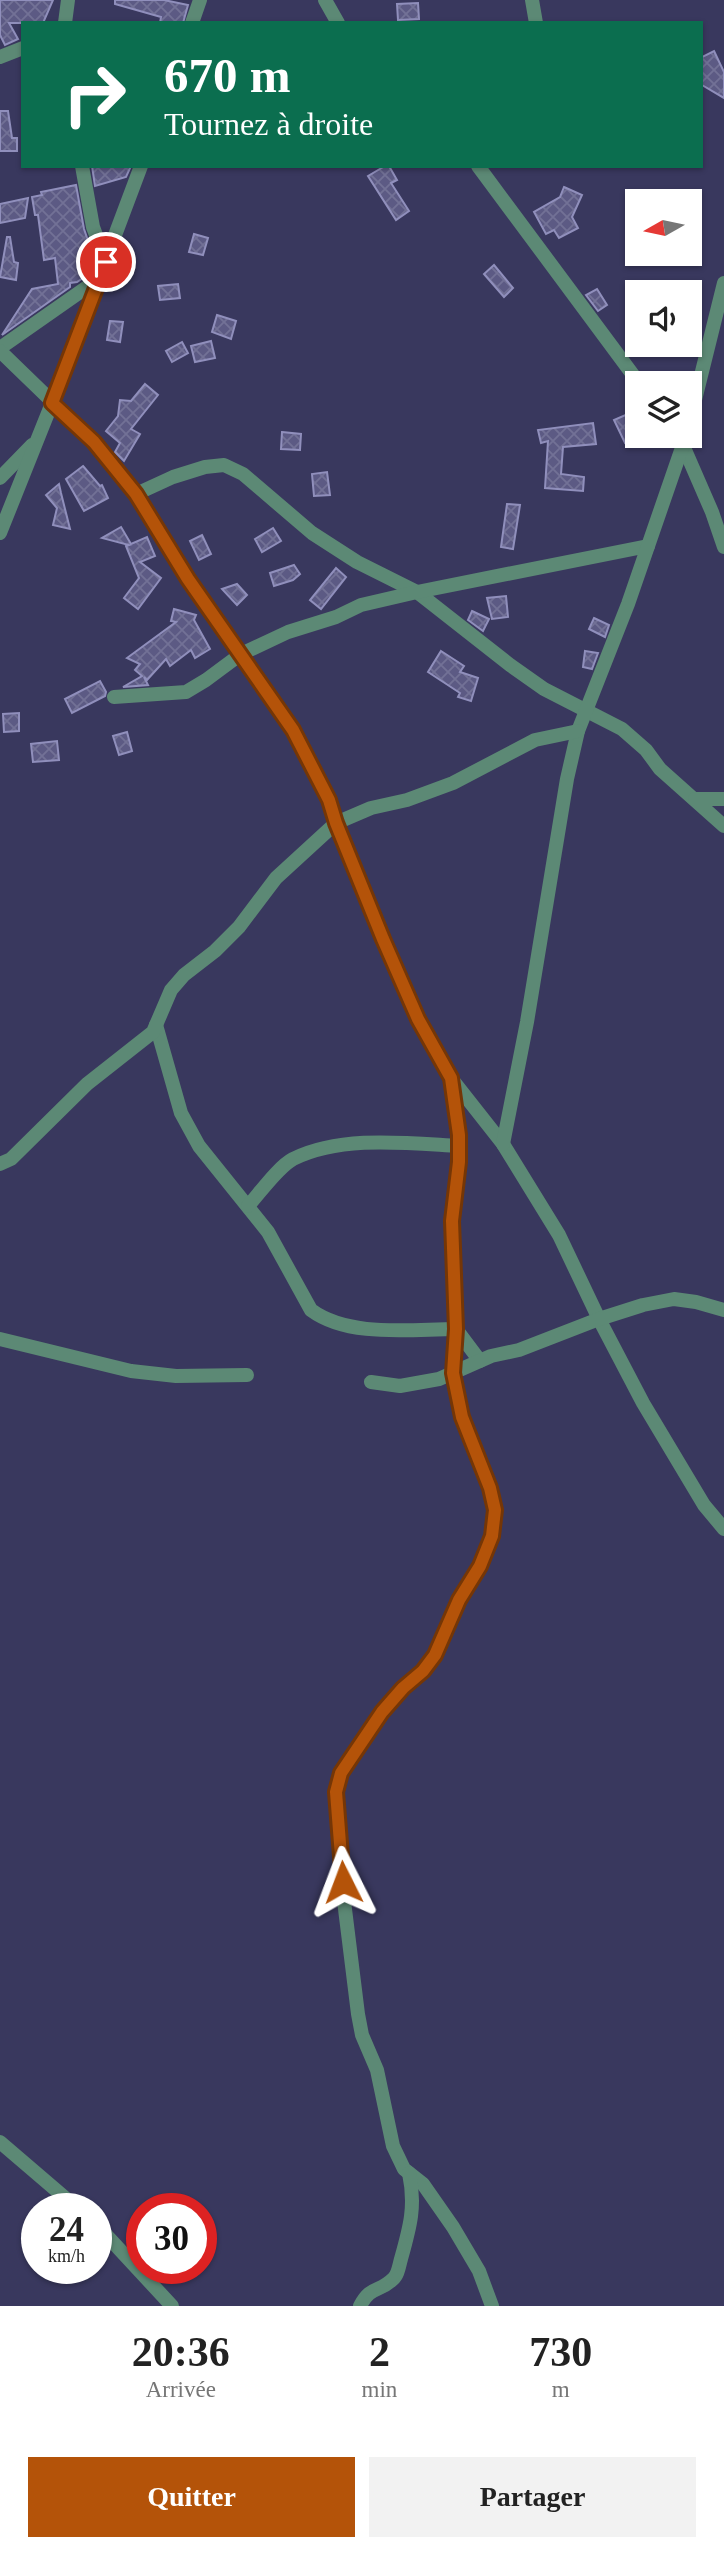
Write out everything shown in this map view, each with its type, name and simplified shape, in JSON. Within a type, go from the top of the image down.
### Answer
[{"type":"street","points":[[65,21],[68,0]]},
{"type":"street","points":[[193,21],[200,0]]},
{"type":"street","points":[[325,0],[337,21]]},
{"type":"street","points":[[532,0],[536,21]]},
{"type":"street","points":[[0,57],[21,49]]},
{"type":"street","points":[[82,168],[95,234],[106,262]]},
{"type":"street","points":[[0,533],[140,168]]},
{"type":"street","points":[[479,168],[630,371]]},
{"type":"street","points":[[100,278],[0,350],[94,442],[136,494],[188,579],[293,730],[329,800],[383,939],[418,1019],[451,1078],[503,1144],[559,1235],[643,1403],[704,1505],[724,1529]]},
{"type":"street","points":[[702,372],[724,283]]},
{"type":"street","points":[[0,478],[38,439]]},
{"type":"street","points":[[503,1144],[553,880],[567,779],[578,732],[628,604],[679,448]]},
{"type":"street","points":[[686,448],[724,547]]},
{"type":"street","points":[[136,494],[173,477],[205,467],[224,465],[243,474],[312,533],[335,549],[417,592],[544,689],[622,729],[646,750],[660,769],[724,826]]},
{"type":"street","points":[[114,697],[186,692],[241,654],[288,632],[336,617],[361,605],[648,546]]},
{"type":"street","points":[[0,1164],[11,1160],[87,1084],[153,1032],[171,990],[184,975],[215,951],[239,926],[276,878],[336,823],[371,808],[407,800],[453,783],[535,740],[578,732]]},
{"type":"street","points":[[695,799],[724,799]]},
{"type":"street","points":[[156,1025],[181,1113],[199,1146],[268,1232],[311,1310],[322,1318],[357,1329],[456,1329]]},
{"type":"street","points":[[451,1078],[459,1146],[452,1221],[456,1329],[453,1373],[462,1417],[490,1488],[495,1510],[492,1536],[480,1566],[459,1600],[435,1655],[423,1671],[403,1688],[382,1712],[341,1773],[336,1792],[344,1901],[358,2014],[362,2035],[377,2070],[393,2146],[397,2158],[409,2173],[423,2184],[453,2227],[479,2271],[492,2306]]},
{"type":"street","points":[[248,1206],[290,1160],[324,1149],[377,1142],[459,1146]]},
{"type":"street","points":[[371,1382],[400,1386],[439,1379],[480,1361],[519,1350],[643,1305],[674,1299],[696,1301],[724,1310]]},
{"type":"street","points":[[456,1329],[480,1361]]},
{"type":"street","points":[[0,1339],[131,1371],[176,1376],[247,1375]]},
{"type":"street","points":[[0,2143],[60,2193]]},
{"type":"street","points":[[360,2306],[369,2291],[385,2286],[396,2277],[412,2218],[413,2191],[409,2173]]},
{"type":"street","points":[[112,2241],[172,2306]]},
{"type":"building","points":[[0,0],[53,0],[44,21],[9,23],[18,39],[5,45],[0,35]]},
{"type":"building","points":[[115,0],[164,0],[188,5],[184,21],[160,21],[161,17],[115,4]]},
{"type":"building","points":[[418,3],[419,19],[398,20],[397,4]]},
{"type":"building","points":[[714,51],[724,72],[724,98],[703,86],[703,56]]},
{"type":"building","points":[[0,111],[8,111],[12,138],[17,138],[17,151],[0,151]]},
{"type":"building","points":[[92,168],[130,168],[126,177],[95,186]]},
{"type":"building","points":[[382,168],[390,168],[397,180],[391,183],[409,211],[396,220],[368,176]]},
{"type":"building","points":[[76,185],[84,229],[94,258],[81,259],[83,278],[70,283],[70,287],[2,335],[32,289],[58,284],[55,258],[44,260],[38,215],[35,215],[32,197],[42,195],[41,192]]},
{"type":"building","points":[[564,187],[582,195],[572,217],[578,228],[559,238],[554,230],[546,234],[534,212],[560,197]]},
{"type":"building","points":[[28,198],[25,218],[0,223],[0,204]]},
{"type":"building","points":[[194,234],[208,238],[203,255],[189,252]]},
{"type":"building","points":[[7,237],[10,237],[14,262],[18,263],[16,280],[0,277]]},
{"type":"building","points":[[494,265],[513,288],[504,297],[484,274]]},
{"type":"building","points":[[178,284],[180,298],[160,300],[158,286]]},
{"type":"building","points":[[597,289],[607,305],[598,311],[586,295]]},
{"type":"building","points":[[217,315],[236,321],[231,339],[212,332]]},
{"type":"building","points":[[110,321],[123,322],[120,342],[107,340]]},
{"type":"building","points":[[211,341],[215,358],[195,362],[191,346]]},
{"type":"building","points":[[182,342],[188,353],[172,362],[166,351]]},
{"type":"building","points":[[145,384],[158,395],[131,429],[140,434],[124,461],[115,452],[120,443],[106,431],[118,416],[120,400],[131,401]]},
{"type":"building","points":[[625,415],[625,443],[614,420]]},
{"type":"building","points":[[593,423],[596,444],[563,447],[561,474],[584,477],[583,491],[545,488],[548,441],[541,443],[538,430]]},
{"type":"building","points":[[282,432],[301,434],[300,450],[281,449]]},
{"type":"building","points":[[83,466],[100,486],[102,485],[108,498],[84,511],[66,479]]},
{"type":"building","points":[[327,472],[330,495],[314,496],[312,474]]},
{"type":"building","points":[[59,484],[70,529],[53,525],[57,508],[46,495]]},
{"type":"building","points":[[507,504],[520,505],[513,549],[501,547]]},
{"type":"building","points":[[121,527],[131,544],[147,537],[155,556],[140,562],[161,578],[138,609],[124,598],[139,578],[126,546],[129,545],[102,538]]},
{"type":"building","points":[[273,528],[281,541],[262,552],[255,539]]},
{"type":"building","points":[[202,535],[211,554],[199,560],[190,541]]},
{"type":"building","points":[[294,565],[300,574],[293,580],[274,586],[270,573]]},
{"type":"building","points":[[336,568],[346,577],[321,609],[310,600]]},
{"type":"building","points":[[237,584],[247,595],[237,605],[222,589]]},
{"type":"building","points":[[506,596],[508,617],[492,619],[487,598]]},
{"type":"building","points":[[174,609],[196,615],[194,620],[210,649],[195,658],[191,650],[170,666],[166,659],[147,680],[144,677],[148,685],[123,687],[142,676],[135,670],[140,664],[127,658],[176,622],[171,621]]},
{"type":"building","points":[[472,611],[489,619],[483,631],[468,620]]},
{"type":"building","points":[[594,618],[609,625],[605,637],[589,629]]},
{"type":"building","points":[[441,651],[464,666],[460,672],[478,678],[471,701],[458,697],[460,693],[428,672]]},
{"type":"building","points":[[585,651],[598,653],[592,669],[583,667]]},
{"type":"building","points":[[100,681],[106,692],[105,696],[72,713],[65,699]]},
{"type":"building","points":[[19,713],[19,731],[4,732],[3,714]]},
{"type":"building","points":[[127,732],[132,751],[119,755],[113,736]]},
{"type":"building","points":[[57,741],[59,760],[33,762],[31,744]]},
{"type":"route","points":[[106,262],[52,403],[94,442],[136,494],[188,579],[293,730],[329,800],[383,939],[418,1019],[451,1078],[459,1135],[459,1162],[452,1221],[456,1329],[453,1373],[462,1417],[490,1488],[495,1510],[492,1536],[480,1566],[459,1600],[435,1655],[423,1671],[403,1688],[382,1712],[341,1773],[336,1792],[343,1882]]}]
